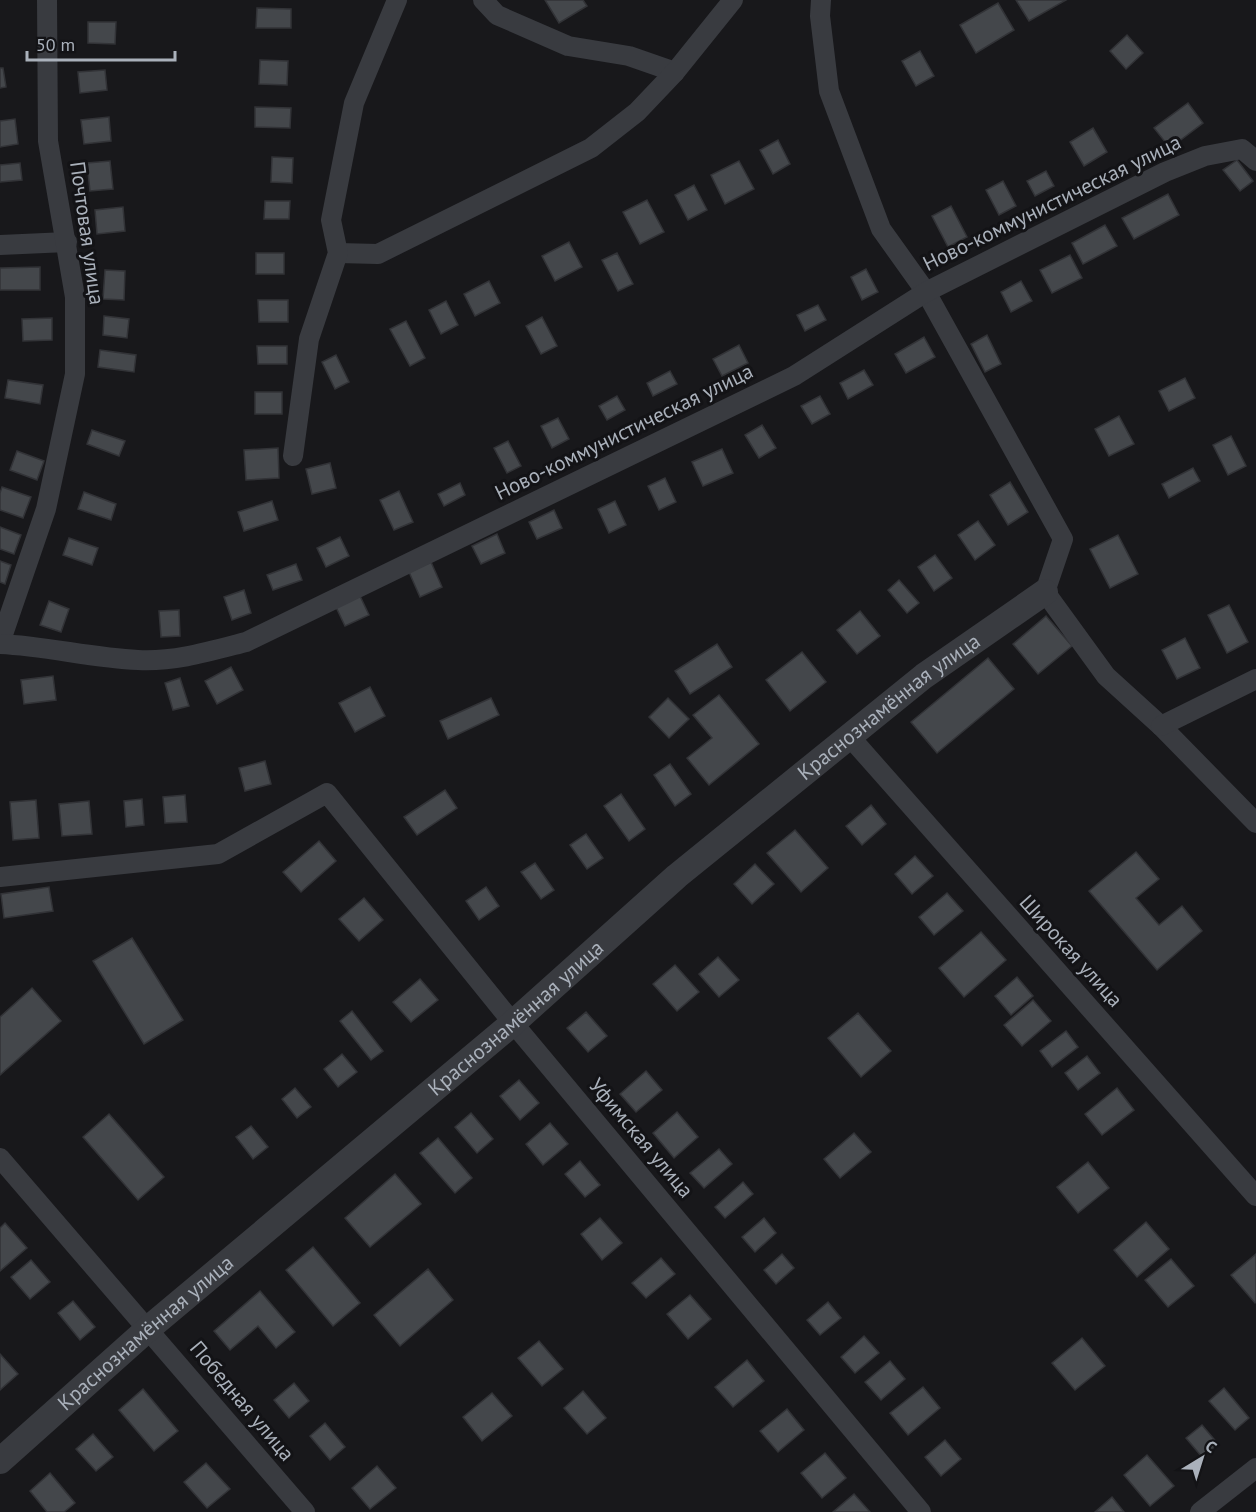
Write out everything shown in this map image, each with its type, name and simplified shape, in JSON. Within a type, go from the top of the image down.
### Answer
[{"type":"street","name":"Почтовая улица","points":[[0,644],[46,509],[75,374],[75,297],[48,141],[47,0]]},
{"type":"street","points":[[293,456],[309,339],[338,253],[331,220],[354,103],[397,0]]},
{"type":"street","points":[[483,0],[497,15],[568,46],[629,56],[675,72]]},
{"type":"street","points":[[338,253],[378,254],[591,148],[637,112],[675,72],[734,0]]},
{"type":"street","points":[[821,0],[820,16],[830,92],[881,229],[926,292],[1063,539],[1045,592],[1106,676],[1161,726],[1256,823]]},
{"type":"street","name":"Ново-коммунистическая улица","points":[[0,644],[138,660],[179,658],[246,642],[794,376],[926,292],[1165,172],[1205,156],[1249,155]]},
{"type":"street","points":[[0,244],[67,242]]},
{"type":"street","name":"Краснознамённая улица","points":[[0,1461],[149,1328],[513,1023],[677,876],[924,675],[1045,592]]},
{"type":"street","points":[[1161,726],[1256,679]]},
{"type":"street","name":"Широкая улица","points":[[850,737],[1256,1196]]},
{"type":"street","name":"Уфимская улица","points":[[0,877],[218,854],[327,793],[513,1023],[921,1512]]},
{"type":"street","name":"Победная улица","points":[[0,1158],[149,1328],[305,1512]]},
{"type":"street","points":[[1200,1512],[1256,1468]]},
{"type":"building","points":[[545,0],[583,0],[587,6],[559,23]]},
{"type":"building","points":[[1016,0],[1066,0],[1029,21]]},
{"type":"building","points":[[998,3],[1014,30],[976,53],[960,25]]},
{"type":"building","points":[[257,8],[291,9],[291,28],[256,28]]},
{"type":"building","points":[[88,22],[116,22],[115,44],[88,43]]},
{"type":"building","points":[[1127,35],[1143,53],[1126,69],[1110,51]]},
{"type":"building","points":[[920,51],[934,76],[916,86],[902,61]]},
{"type":"building","points":[[260,60],[288,61],[287,85],[259,84]]},
{"type":"building","points":[[0,68],[3,68],[6,87],[0,88]]},
{"type":"building","points":[[105,70],[107,90],[80,93],[78,72]]},
{"type":"building","points":[[1188,103],[1203,123],[1170,148],[1154,128]]},
{"type":"building","points":[[255,107],[291,108],[290,128],[255,127]]},
{"type":"building","points":[[109,117],[111,141],[84,144],[81,120]]},
{"type":"building","points":[[15,119],[18,144],[0,147],[0,121]]},
{"type":"building","points":[[1093,128],[1107,152],[1084,166],[1070,142]]},
{"type":"building","points":[[778,140],[790,164],[773,174],[760,150]]},
{"type":"building","points":[[272,157],[293,158],[292,183],[271,182]]},
{"type":"building","points":[[1237,160],[1253,181],[1240,191],[1223,170]]},
{"type":"building","points":[[110,161],[113,189],[90,191],[87,163]]},
{"type":"building","points":[[739,161],[754,189],[725,204],[711,175]]},
{"type":"building","points":[[20,163],[22,180],[0,182],[0,165]]},
{"type":"building","points":[[1046,171],[1054,186],[1035,196],[1027,181]]},
{"type":"building","points":[[1003,181],[1016,206],[999,215],[986,190]]},
{"type":"building","points":[[694,185],[707,210],[688,220],[675,195]]},
{"type":"building","points":[[1168,194],[1179,215],[1134,239],[1122,218]]},
{"type":"building","points":[[647,200],[664,232],[640,244],[623,212]]},
{"type":"building","points":[[265,201],[290,201],[289,219],[264,219]]},
{"type":"building","points":[[951,206],[967,237],[948,247],[932,216]]},
{"type":"building","points":[[123,207],[125,231],[97,234],[95,210]]},
{"type":"building","points":[[1105,225],[1117,246],[1083,264],[1072,243]]},
{"type":"building","points":[[569,242],[582,267],[555,281],[542,256]]},
{"type":"building","points":[[256,253],[284,253],[284,274],[256,274]]},
{"type":"building","points":[[617,253],[633,284],[618,291],[602,260]]},
{"type":"building","points":[[1070,255],[1082,278],[1052,293],[1040,270]]},
{"type":"building","points":[[40,267],[40,290],[0,290],[0,268]]},
{"type":"building","points":[[866,269],[878,292],[862,300],[851,277]]},
{"type":"building","points":[[105,270],[125,271],[124,300],[103,299]]},
{"type":"building","points":[[489,281],[500,303],[475,316],[464,294]]},
{"type":"building","points":[[1021,281],[1032,301],[1011,312],[1001,292]]},
{"type":"building","points":[[258,300],[288,300],[288,322],[259,322]]},
{"type":"building","points":[[446,301],[458,325],[441,334],[429,310]]},
{"type":"building","points":[[818,305],[826,320],[805,331],[797,315]]},
{"type":"building","points":[[104,316],[129,319],[127,338],[103,335]]},
{"type":"building","points":[[542,317],[557,346],[541,354],[526,326]]},
{"type":"building","points":[[52,318],[52,340],[23,341],[22,319]]},
{"type":"building","points":[[406,321],[425,358],[410,366],[390,329]]},
{"type":"building","points":[[987,335],[1001,364],[985,372],[971,344]]},
{"type":"building","points":[[924,337],[935,357],[906,373],[895,354]]},
{"type":"building","points":[[739,345],[748,363],[722,376],[713,359]]},
{"type":"building","points":[[257,346],[287,346],[287,364],[258,364]]},
{"type":"building","points":[[100,350],[136,355],[134,372],[98,367]]},
{"type":"building","points":[[336,355],[349,382],[335,389],[322,362]]},
{"type":"building","points":[[864,370],[873,385],[848,399],[840,383]]},
{"type":"building","points":[[670,371],[677,384],[653,396],[647,383]]},
{"type":"building","points":[[1185,378],[1195,398],[1169,411],[1159,391]]},
{"type":"building","points":[[8,380],[43,385],[40,404],[5,398]]},
{"type":"building","points":[[255,392],[282,392],[282,414],[255,414]]},
{"type":"building","points":[[617,396],[625,410],[607,420],[599,406]]},
{"type":"building","points":[[820,396],[830,414],[812,424],[801,406]]},
{"type":"building","points":[[1119,416],[1134,444],[1109,456],[1095,429]]},
{"type":"building","points":[[558,418],[569,439],[552,448],[541,426]]},
{"type":"building","points":[[762,425],[776,448],[759,458],[745,435]]},
{"type":"building","points":[[92,430],[125,441],[119,456],[87,444]]},
{"type":"building","points":[[1231,436],[1246,466],[1228,475],[1213,445]]},
{"type":"building","points":[[508,441],[521,466],[507,473],[494,448]]},
{"type":"building","points":[[278,448],[279,478],[246,480],[244,450]]},
{"type":"building","points":[[722,449],[733,473],[703,486],[692,462]]},
{"type":"building","points":[[17,451],[44,461],[37,480],[10,470]]},
{"type":"building","points":[[330,463],[336,488],[312,494],[306,469]]},
{"type":"building","points":[[1193,468],[1200,481],[1169,498],[1162,484]]},
{"type":"building","points":[[665,478],[676,502],[659,510],[648,486]]},
{"type":"building","points":[[1010,482],[1028,512],[1008,525],[990,495]]},
{"type":"building","points":[[460,483],[465,495],[444,506],[438,494]]},
{"type":"building","points":[[2,487],[31,497],[23,518],[0,510]]},
{"type":"building","points":[[399,491],[413,522],[394,530],[380,500]]},
{"type":"building","points":[[84,492],[116,504],[111,520],[78,509]]},
{"type":"building","points":[[272,501],[278,520],[244,531],[238,512]]},
{"type":"building","points":[[615,501],[626,525],[609,533],[598,509]]},
{"type":"building","points":[[554,510],[562,528],[537,539],[529,522]]},
{"type":"building","points":[[978,521],[995,545],[975,560],[958,535]]},
{"type":"building","points":[[0,527],[21,535],[14,554],[0,549]]},
{"type":"building","points":[[497,534],[505,553],[481,564],[472,546]]},
{"type":"building","points":[[1118,535],[1138,574],[1110,588],[1090,549]]},
{"type":"building","points":[[340,537],[349,556],[326,567],[317,548]]},
{"type":"building","points":[[69,538],[98,548],[92,565],[63,555]]},
{"type":"building","points":[[935,555],[952,578],[934,591],[918,567]]},
{"type":"building","points":[[0,561],[11,565],[5,584],[0,582]]},
{"type":"building","points":[[431,562],[442,587],[420,597],[409,572]]},
{"type":"building","points":[[296,564],[302,580],[273,590],[267,575]]},
{"type":"building","points":[[899,580],[919,603],[907,613],[888,590]]},
{"type":"building","points":[[244,590],[251,613],[232,620],[224,597]]},
{"type":"building","points":[[360,596],[369,615],[345,626],[336,607]]},
{"type":"building","points":[[49,601],[69,609],[61,632],[40,625]]},
{"type":"building","points":[[1229,605],[1248,642],[1227,653],[1208,615]]},
{"type":"building","points":[[179,610],[180,636],[161,637],[159,611]]},
{"type":"building","points":[[860,611],[880,636],[857,654],[837,630]]},
{"type":"building","points":[[1046,616],[1072,646],[1038,674],[1013,644]]},
{"type":"building","points":[[1185,638],[1200,668],[1177,679],[1162,650]]},
{"type":"building","points":[[717,644],[732,667],[690,694],[675,671]]},
{"type":"building","points":[[802,652],[826,682],[790,711],[766,680]]},
{"type":"building","points":[[988,658],[1014,689],[937,753],[911,722]]},
{"type":"building","points":[[231,667],[243,690],[217,704],[205,681]]},
{"type":"building","points":[[53,676],[56,700],[24,704],[21,680]]},
{"type":"building","points":[[180,678],[189,706],[173,710],[165,683]]},
{"type":"building","points":[[370,687],[385,716],[355,732],[339,703]]},
{"type":"building","points":[[719,695],[759,744],[709,785],[687,758],[712,738],[693,715]]},
{"type":"building","points":[[491,698],[499,715],[448,739],[440,721]]},
{"type":"building","points":[[668,698],[689,719],[669,738],[649,717]]},
{"type":"building","points":[[265,761],[271,784],[245,791],[239,768]]},
{"type":"building","points":[[670,764],[691,794],[675,806],[654,775]]},
{"type":"building","points":[[445,790],[457,808],[417,835],[404,817]]},
{"type":"building","points":[[621,794],[645,829],[629,841],[604,806]]},
{"type":"building","points":[[185,795],[187,822],[165,823],[163,797]]},
{"type":"building","points":[[142,799],[144,825],[126,827],[124,801]]},
{"type":"building","points":[[36,800],[39,838],[13,840],[10,802]]},
{"type":"building","points":[[89,801],[92,834],[62,836],[59,804]]},
{"type":"building","points":[[871,805],[886,824],[862,845],[846,826]]},
{"type":"building","points":[[795,830],[828,868],[801,892],[767,853]]},
{"type":"building","points":[[586,834],[603,858],[587,869],[570,845]]},
{"type":"building","points":[[319,841],[336,861],[301,892],[283,872]]},
{"type":"building","points":[[1136,852],[1159,879],[1136,898],[1159,925],[1182,906],[1202,931],[1157,970],[1089,891]]},
{"type":"building","points":[[915,856],[933,876],[912,894],[895,874]]},
{"type":"building","points":[[535,863],[554,890],[541,899],[521,872]]},
{"type":"building","points":[[755,864],[774,884],[752,904],[734,884]]},
{"type":"building","points":[[49,887],[53,911],[4,918],[1,894]]},
{"type":"building","points":[[486,887],[499,906],[479,920],[466,901]]},
{"type":"building","points":[[947,893],[963,911],[934,935],[919,917]]},
{"type":"building","points":[[364,898],[383,920],[359,941],[339,919]]},
{"type":"building","points":[[981,932],[1006,960],[964,997],[939,968]]},
{"type":"building","points":[[132,938],[183,1020],[144,1044],[93,961]]},
{"type":"building","points":[[718,957],[739,980],[719,997],[699,974]]},
{"type":"building","points":[[675,965],[699,992],[677,1011],[653,984]]},
{"type":"building","points":[[1017,977],[1033,996],[1011,1015],[995,996]]},
{"type":"building","points":[[420,979],[438,1000],[411,1022],[393,1002]]},
{"type":"building","points":[[32,988],[61,1021],[0,1075],[0,1017]]},
{"type":"building","points":[[1033,1000],[1051,1021],[1022,1046],[1004,1025]]},
{"type":"building","points":[[352,1011],[383,1051],[371,1060],[340,1021]]},
{"type":"building","points":[[586,1012],[607,1036],[588,1052],[567,1028]]},
{"type":"building","points":[[858,1013],[891,1051],[861,1077],[828,1038]]},
{"type":"building","points":[[1066,1031],[1078,1047],[1052,1067],[1040,1051]]},
{"type":"building","points":[[342,1054],[357,1072],[338,1087],[324,1069]]},
{"type":"building","points":[[1087,1056],[1100,1073],[1078,1090],[1065,1073]]},
{"type":"building","points":[[646,1071],[662,1090],[636,1112],[620,1094]]},
{"type":"building","points":[[519,1080],[539,1103],[520,1120],[500,1096]]},
{"type":"building","points":[[295,1088],[311,1107],[297,1118],[282,1099]]},
{"type":"building","points":[[1117,1088],[1134,1110],[1102,1135],[1085,1114]]},
{"type":"building","points":[[677,1112],[698,1137],[674,1158],[653,1133]]},
{"type":"building","points":[[471,1113],[493,1139],[477,1153],[455,1127]]},
{"type":"building","points":[[109,1114],[164,1177],[138,1200],[83,1137]]},
{"type":"building","points":[[550,1123],[568,1144],[543,1165],[526,1144]]},
{"type":"building","points":[[251,1126],[268,1147],[253,1159],[236,1137]]},
{"type":"building","points":[[854,1133],[871,1152],[840,1178],[824,1159]]},
{"type":"building","points":[[438,1138],[472,1178],[455,1193],[420,1153]]},
{"type":"building","points":[[719,1149],[732,1164],[704,1188],[690,1173]]},
{"type":"building","points":[[580,1161],[600,1185],[585,1197],[565,1174]]},
{"type":"building","points":[[1088,1162],[1109,1188],[1078,1213],[1057,1187]]},
{"type":"building","points":[[395,1174],[421,1204],[370,1247],[345,1218]]},
{"type":"building","points":[[743,1182],[753,1194],[725,1218],[715,1207]]},
{"type":"building","points":[[600,1218],[622,1243],[602,1260],[581,1234]]},
{"type":"building","points":[[764,1218],[776,1233],[755,1252],[742,1237]]},
{"type":"building","points":[[1146,1222],[1169,1249],[1137,1277],[1114,1250]]},
{"type":"building","points":[[5,1223],[27,1248],[0,1271],[0,1228]]},
{"type":"building","points":[[313,1247],[360,1303],[333,1326],[286,1270]]},
{"type":"building","points":[[782,1254],[794,1268],[776,1284],[764,1270]]},
{"type":"building","points":[[1256,1254],[1256,1302],[1255,1303],[1231,1275]]},
{"type":"building","points":[[661,1258],[675,1274],[646,1298],[632,1283]]},
{"type":"building","points":[[1171,1259],[1194,1286],[1168,1307],[1145,1280]]},
{"type":"building","points":[[31,1260],[50,1282],[30,1299],[11,1277]]},
{"type":"building","points":[[428,1269],[453,1300],[400,1346],[374,1315]]},
{"type":"building","points":[[260,1291],[295,1332],[276,1348],[258,1326],[230,1350],[214,1331]]},
{"type":"building","points":[[690,1295],[711,1319],[688,1339],[667,1314]]},
{"type":"building","points":[[73,1301],[95,1327],[80,1340],[58,1313]]},
{"type":"building","points":[[828,1302],[841,1318],[820,1335],[807,1320]]},
{"type":"building","points":[[864,1336],[879,1353],[855,1373],[841,1357]]},
{"type":"building","points":[[1082,1338],[1105,1366],[1075,1390],[1052,1363]]},
{"type":"building","points":[[539,1341],[563,1369],[542,1386],[518,1358]]},
{"type":"building","points":[[0,1354],[18,1374],[0,1390]]},
{"type":"building","points":[[747,1360],[764,1381],[733,1407],[715,1387]]},
{"type":"building","points":[[890,1361],[905,1379],[881,1400],[865,1382]]},
{"type":"building","points":[[294,1383],[309,1401],[289,1418],[274,1400]]},
{"type":"building","points":[[923,1387],[940,1408],[908,1435],[890,1413]]},
{"type":"building","points":[[1224,1388],[1249,1418],[1235,1430],[1209,1401]]},
{"type":"building","points":[[143,1389],[178,1431],[154,1451],[119,1410]]},
{"type":"building","points":[[583,1391],[606,1418],[587,1434],[564,1408]]},
{"type":"building","points":[[492,1393],[512,1416],[482,1441],[463,1417]]},
{"type":"building","points":[[787,1409],[804,1430],[778,1452],[760,1431]]},
{"type":"building","points":[[325,1423],[345,1447],[330,1460],[310,1436]]},
{"type":"building","points":[[1202,1425],[1218,1444],[1202,1457],[1186,1438]]},
{"type":"building","points":[[93,1434],[113,1457],[96,1471],[76,1449]]},
{"type":"building","points":[[945,1440],[961,1459],[941,1476],[925,1457]]},
{"type":"building","points":[[825,1453],[846,1478],[822,1498],[801,1473]]},
{"type":"building","points":[[1147,1455],[1174,1486],[1150,1506],[1124,1475]]},
{"type":"building","points":[[206,1463],[230,1489],[207,1508],[184,1482]]},
{"type":"building","points":[[377,1466],[396,1488],[370,1509],[352,1488]]},
{"type":"building","points":[[50,1473],[75,1503],[64,1512],[47,1512],[30,1491]]},
{"type":"building","points":[[854,1494],[870,1512],[833,1512]]},
{"type":"building","points":[[1112,1497],[1124,1512],[1095,1512]]}]
